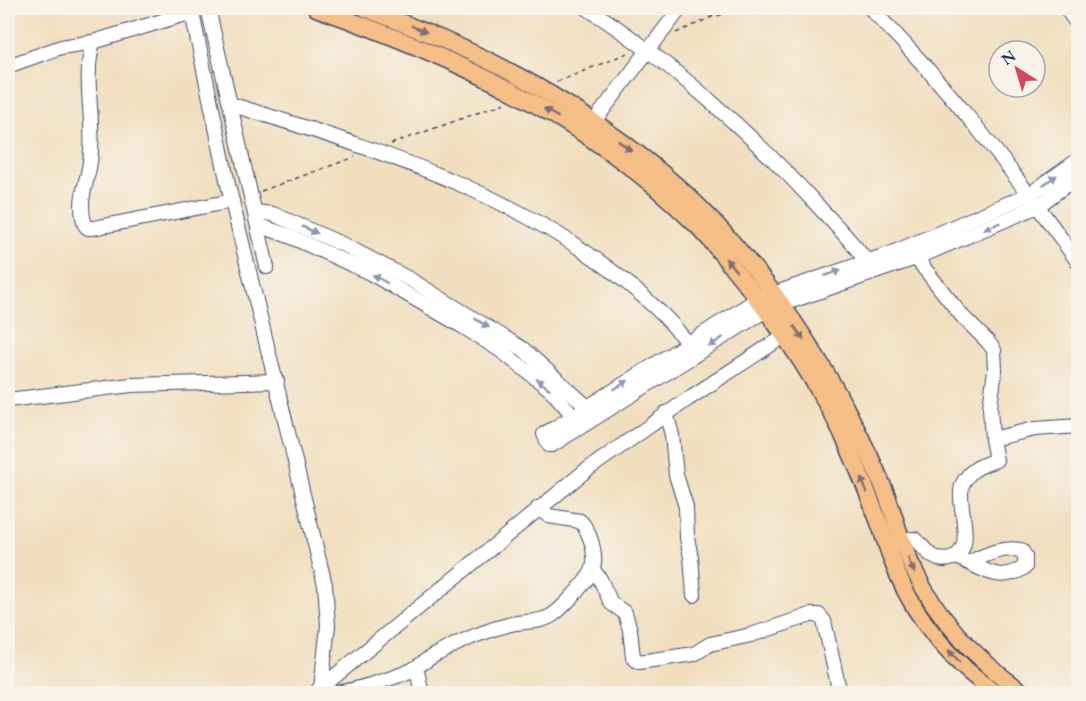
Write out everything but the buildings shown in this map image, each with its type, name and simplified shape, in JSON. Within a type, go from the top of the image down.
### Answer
[{"type":"main road","points":[[316,8],[375,15],[485,59],[539,90],[588,129],[692,220],[809,348],[855,427],[887,496],[898,577],[925,621],[952,655],[968,671],[998,693]]},
{"type":"main road","points":[[375,15],[466,68],[588,129]]},
{"type":"main road","points":[[769,302],[784,336],[837,424],[867,491],[895,544],[922,586],[956,634],[999,675],[1025,693]]},
{"type":"street","points":[[208,8],[267,267]]},
{"type":"street","points":[[587,8],[645,49],[737,126],[776,162],[871,267]]},
{"type":"street","points":[[870,8],[955,99],[1030,194],[1078,262]]},
{"type":"street","points":[[1066,8],[1078,25]]},
{"type":"street","points":[[588,129],[645,49],[685,9]]},
{"type":"street","points":[[8,66],[61,47],[93,42],[191,10],[232,201],[325,585],[328,625],[317,691]]},
{"type":"street","points":[[93,42],[88,66],[92,154],[82,202],[85,225],[93,228],[232,201]]},
{"type":"street","points":[[231,104],[400,159],[495,199],[557,233],[624,280],[665,316],[692,349]]},
{"type":"street","points":[[871,267],[891,254],[1030,194],[1078,160]]},
{"type":"street","points":[[692,349],[598,417],[549,445],[544,434],[769,302],[871,267],[916,258],[1038,206],[1078,176]]},
{"type":"street","points":[[257,218],[273,214],[344,245],[411,280],[523,349],[598,417]]},
{"type":"street","points":[[257,218],[289,236],[370,273],[500,350],[551,390],[583,426]]},
{"type":"street","points":[[895,544],[915,539],[931,555],[939,559],[962,560],[966,524],[961,495],[962,485],[970,472],[996,460],[990,407],[995,370],[994,350],[962,316],[916,258]]},
{"type":"street","points":[[317,691],[584,472],[666,413],[784,336]]},
{"type":"street","points":[[8,400],[131,385],[277,381]]},
{"type":"street","points":[[666,413],[672,435],[676,475],[686,507],[694,596]]},
{"type":"street","points":[[992,439],[1035,429],[1078,426]]},
{"type":"street","points":[[538,508],[549,516],[576,520],[584,525],[592,547],[593,570],[600,579],[611,603],[625,613],[630,630],[633,657],[639,662],[694,654],[710,644],[751,635],[811,615],[819,615],[824,621],[840,693]]},
{"type":"street","points":[[317,691],[331,693],[343,691],[414,669],[451,646],[489,631],[552,616],[593,570]]},
{"type":"street","points":[[414,669],[418,675],[422,693]]},
{"type":"path","points":[[685,9],[720,16],[742,8]]},
{"type":"path","points":[[673,34],[714,16]]},
{"type":"path","points":[[539,90],[645,49]]}]
